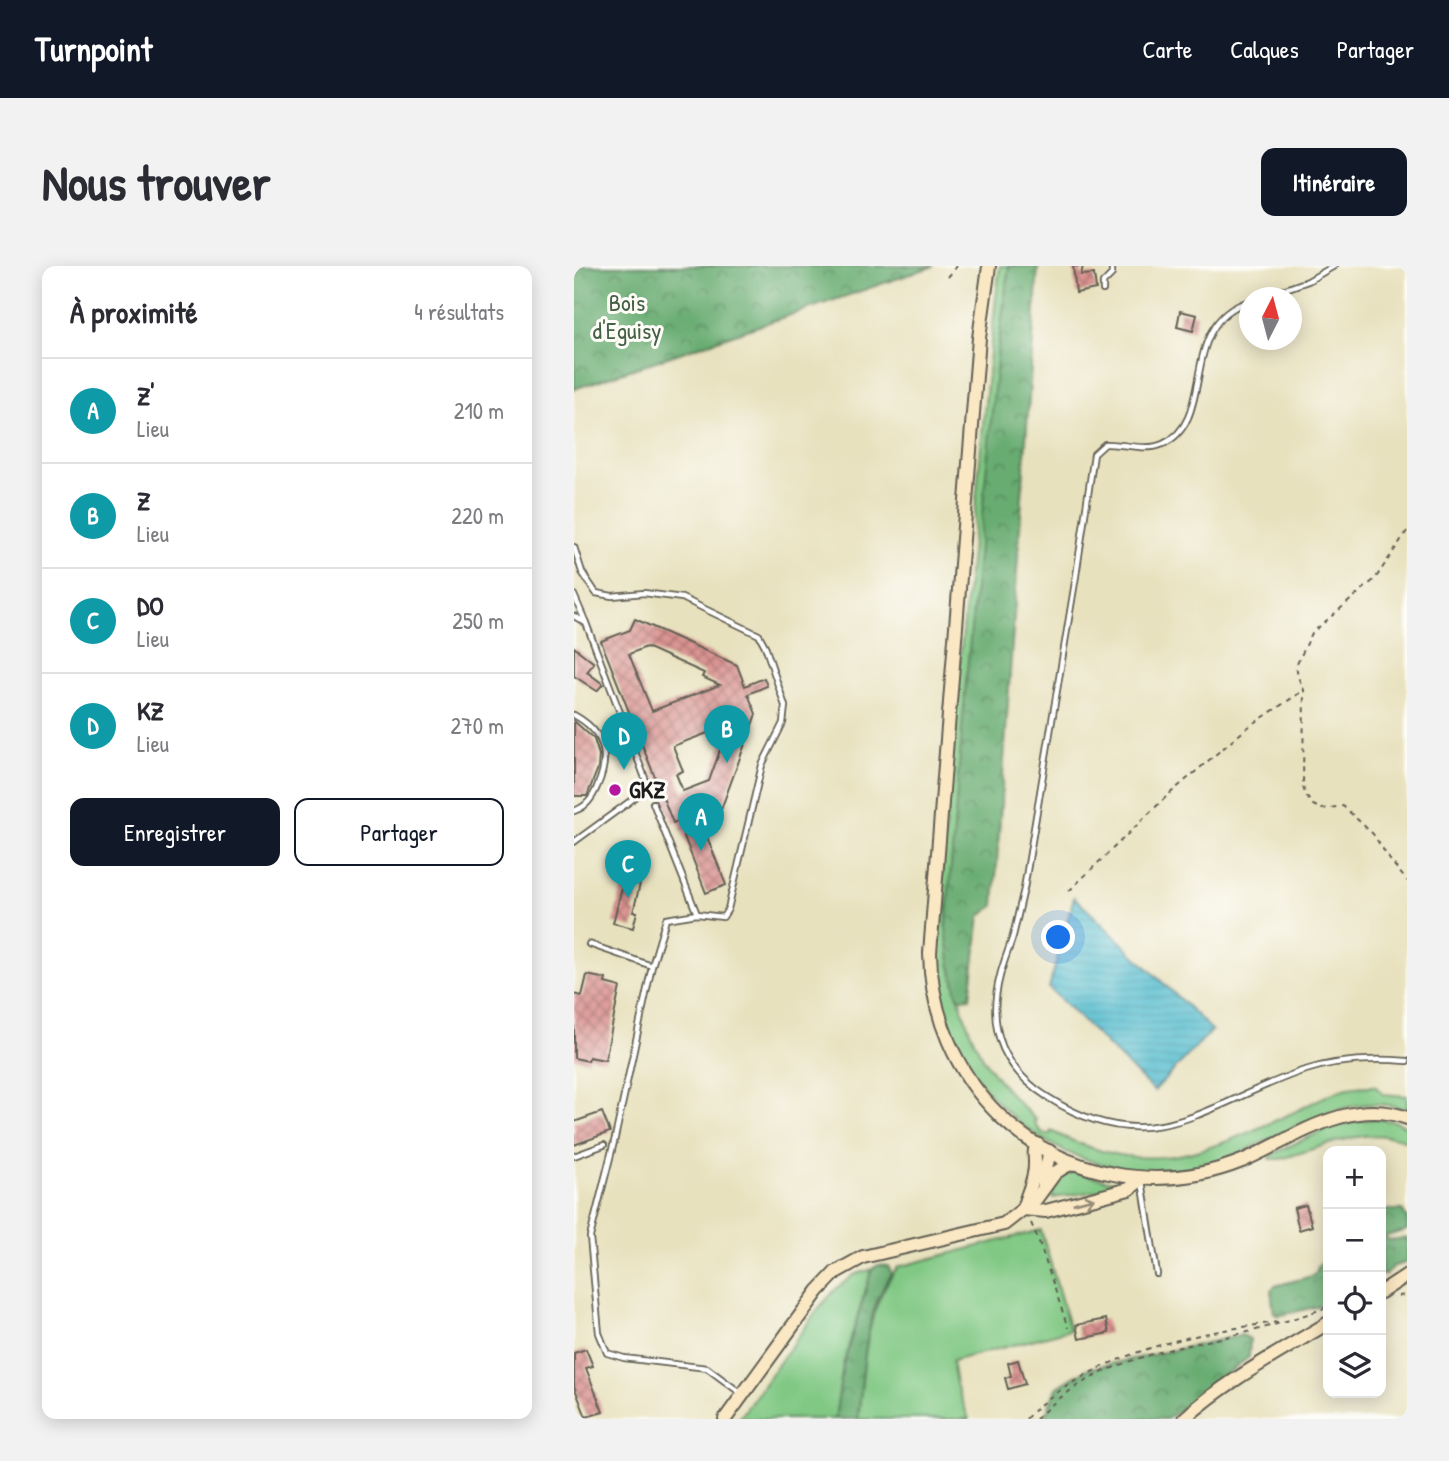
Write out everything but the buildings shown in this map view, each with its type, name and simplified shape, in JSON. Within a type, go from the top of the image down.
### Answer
[{"type":"main road","points":[[989,266],[979,338],[940,814],[931,970],[942,1023],[965,1072],[999,1115],[1037,1144],[1074,1163],[1106,1173],[1142,1179],[1177,1178],[1221,1168],[1340,1116],[1379,1112],[1407,1118]]},
{"type":"main road","points":[[1023,1209],[1033,1181],[1036,1164],[1034,1150],[1037,1144]]},
{"type":"main road","points":[[1044,1187],[1042,1178],[1049,1160],[1049,1151]]},
{"type":"main road","points":[[725,1419],[818,1291],[844,1266],[863,1257],[1004,1224],[1036,1199],[1055,1173],[1074,1163]]},
{"type":"main road","points":[[1023,1209],[1046,1211],[1129,1189],[1142,1179]]},
{"type":"main road","points":[[1386,1289],[1407,1275]]},
{"type":"main road","points":[[1184,1419],[1241,1376],[1323,1326]]},
{"type":"lane","points":[[1103,290],[1103,283],[1112,274],[1112,266]]},
{"type":"lane","points":[[1291,287],[1334,266]]},
{"type":"lane","points":[[1239,306],[1224,313],[1212,328],[1192,403],[1180,430],[1161,445],[1149,447],[1105,444],[1094,454],[1024,889],[1013,937],[999,978],[995,1006],[996,1030],[1004,1053],[1018,1074],[1043,1094],[1064,1108],[1088,1118],[1125,1127],[1150,1128],[1191,1119],[1280,1079],[1329,1064],[1377,1060],[1407,1061]]},
{"type":"lane","points":[[574,547],[582,572],[596,593],[612,596],[644,593],[682,598],[759,635],[771,661],[785,706],[783,723],[762,765],[728,909],[723,917],[697,914],[666,919],[652,966],[615,1138],[590,1237],[598,1334],[607,1353],[624,1358],[707,1368],[743,1394]]},
{"type":"lane","points":[[574,595],[648,786],[574,842]]},
{"type":"lane","points":[[574,616],[586,624]]},
{"type":"lane","points":[[574,715],[593,730],[603,745],[606,761],[593,797],[583,808],[574,811]]},
{"type":"lane","points":[[653,803],[697,914]]},
{"type":"lane","points":[[589,944],[652,966]]},
{"type":"lane","points":[[574,1156],[604,1145]]},
{"type":"lane","points":[[1142,1179],[1157,1274]]},
{"type":"path","points":[[948,276],[957,266]]},
{"type":"path","points":[[1407,531],[1375,579],[1312,633],[1296,666],[1304,690],[1302,768],[1306,796],[1313,805],[1322,809],[1343,806],[1373,834],[1395,868],[1407,881]]},
{"type":"path","points":[[1069,891],[1187,778],[1247,728],[1304,690]]},
{"type":"path","points":[[1023,1209],[1038,1239],[1068,1328]]},
{"type":"path","points":[[1036,1419],[1079,1385],[1144,1355],[1258,1329],[1323,1309]]},
{"type":"path","points":[[1026,1419],[1038,1406],[1063,1388],[1119,1360],[1181,1338],[1282,1321]]},
{"type":"green space","name":"Bois d'Eguisy","points":[[574,266],[934,266],[574,389]]},
{"type":"green space","points":[[1000,266],[1009,266],[998,348],[950,962],[962,1010],[978,1049],[1002,1084],[1036,1120],[1035,1124],[1042,1133],[1050,1134],[1051,1131],[1085,1146],[1116,1154],[1145,1158],[1200,1150],[1228,1141],[1351,1087],[1375,1086],[1383,1094],[1407,1096],[1407,1110],[1381,1105],[1356,1106],[1330,1112],[1229,1158],[1205,1166],[1154,1171],[1102,1164],[1049,1143],[1025,1127],[984,1087],[955,1038],[941,997],[937,950],[954,721]]},
{"type":"green space","points":[[1009,266],[1038,266],[994,906],[980,916],[970,998],[962,999],[957,995],[946,928],[965,692],[998,348]]},
{"type":"green space","points":[[1374,1119],[1394,1121],[1407,1127],[1407,1141],[1391,1137],[1359,1137],[1280,1159],[1270,1159],[1271,1155],[1321,1132],[1347,1123]]},
{"type":"green space","points":[[1075,1172],[1115,1182],[1116,1188],[1052,1198],[1058,1180]]},
{"type":"green space","points":[[1386,1210],[1402,1210],[1407,1219],[1407,1230],[1386,1236]]},
{"type":"green space","points":[[1041,1230],[1070,1330],[952,1361],[956,1384],[969,1419],[858,1419],[864,1360],[872,1320],[878,1301],[898,1267]]},
{"type":"green space","points":[[1386,1238],[1407,1238],[1407,1263],[1394,1266],[1386,1274]]},
{"type":"green space","points":[[1323,1263],[1323,1304],[1278,1316],[1274,1313],[1271,1290],[1275,1286],[1312,1276],[1318,1265]]},
{"type":"green space","points":[[878,1265],[888,1266],[892,1274],[883,1288],[870,1324],[858,1419],[835,1419],[843,1366],[872,1269]]},
{"type":"green space","points":[[872,1269],[843,1365],[835,1419],[739,1419],[818,1309],[836,1289],[854,1275]]},
{"type":"green space","points":[[1242,1335],[1250,1339],[1249,1357],[1167,1419],[1044,1419],[1056,1388],[1087,1369]]},
{"type":"water","points":[[1074,897],[1212,1030],[1154,1091],[1049,988]]},
{"type":"place","name":"Z","points":[[727,763]]},
{"type":"place","name":"KZ","points":[[624,770]]},
{"type":"place","name":"GKZ","points":[[615,790]]},
{"type":"place","name":"Z'","points":[[701,851]]},
{"type":"place","name":"DO","points":[[628,898]]}]
